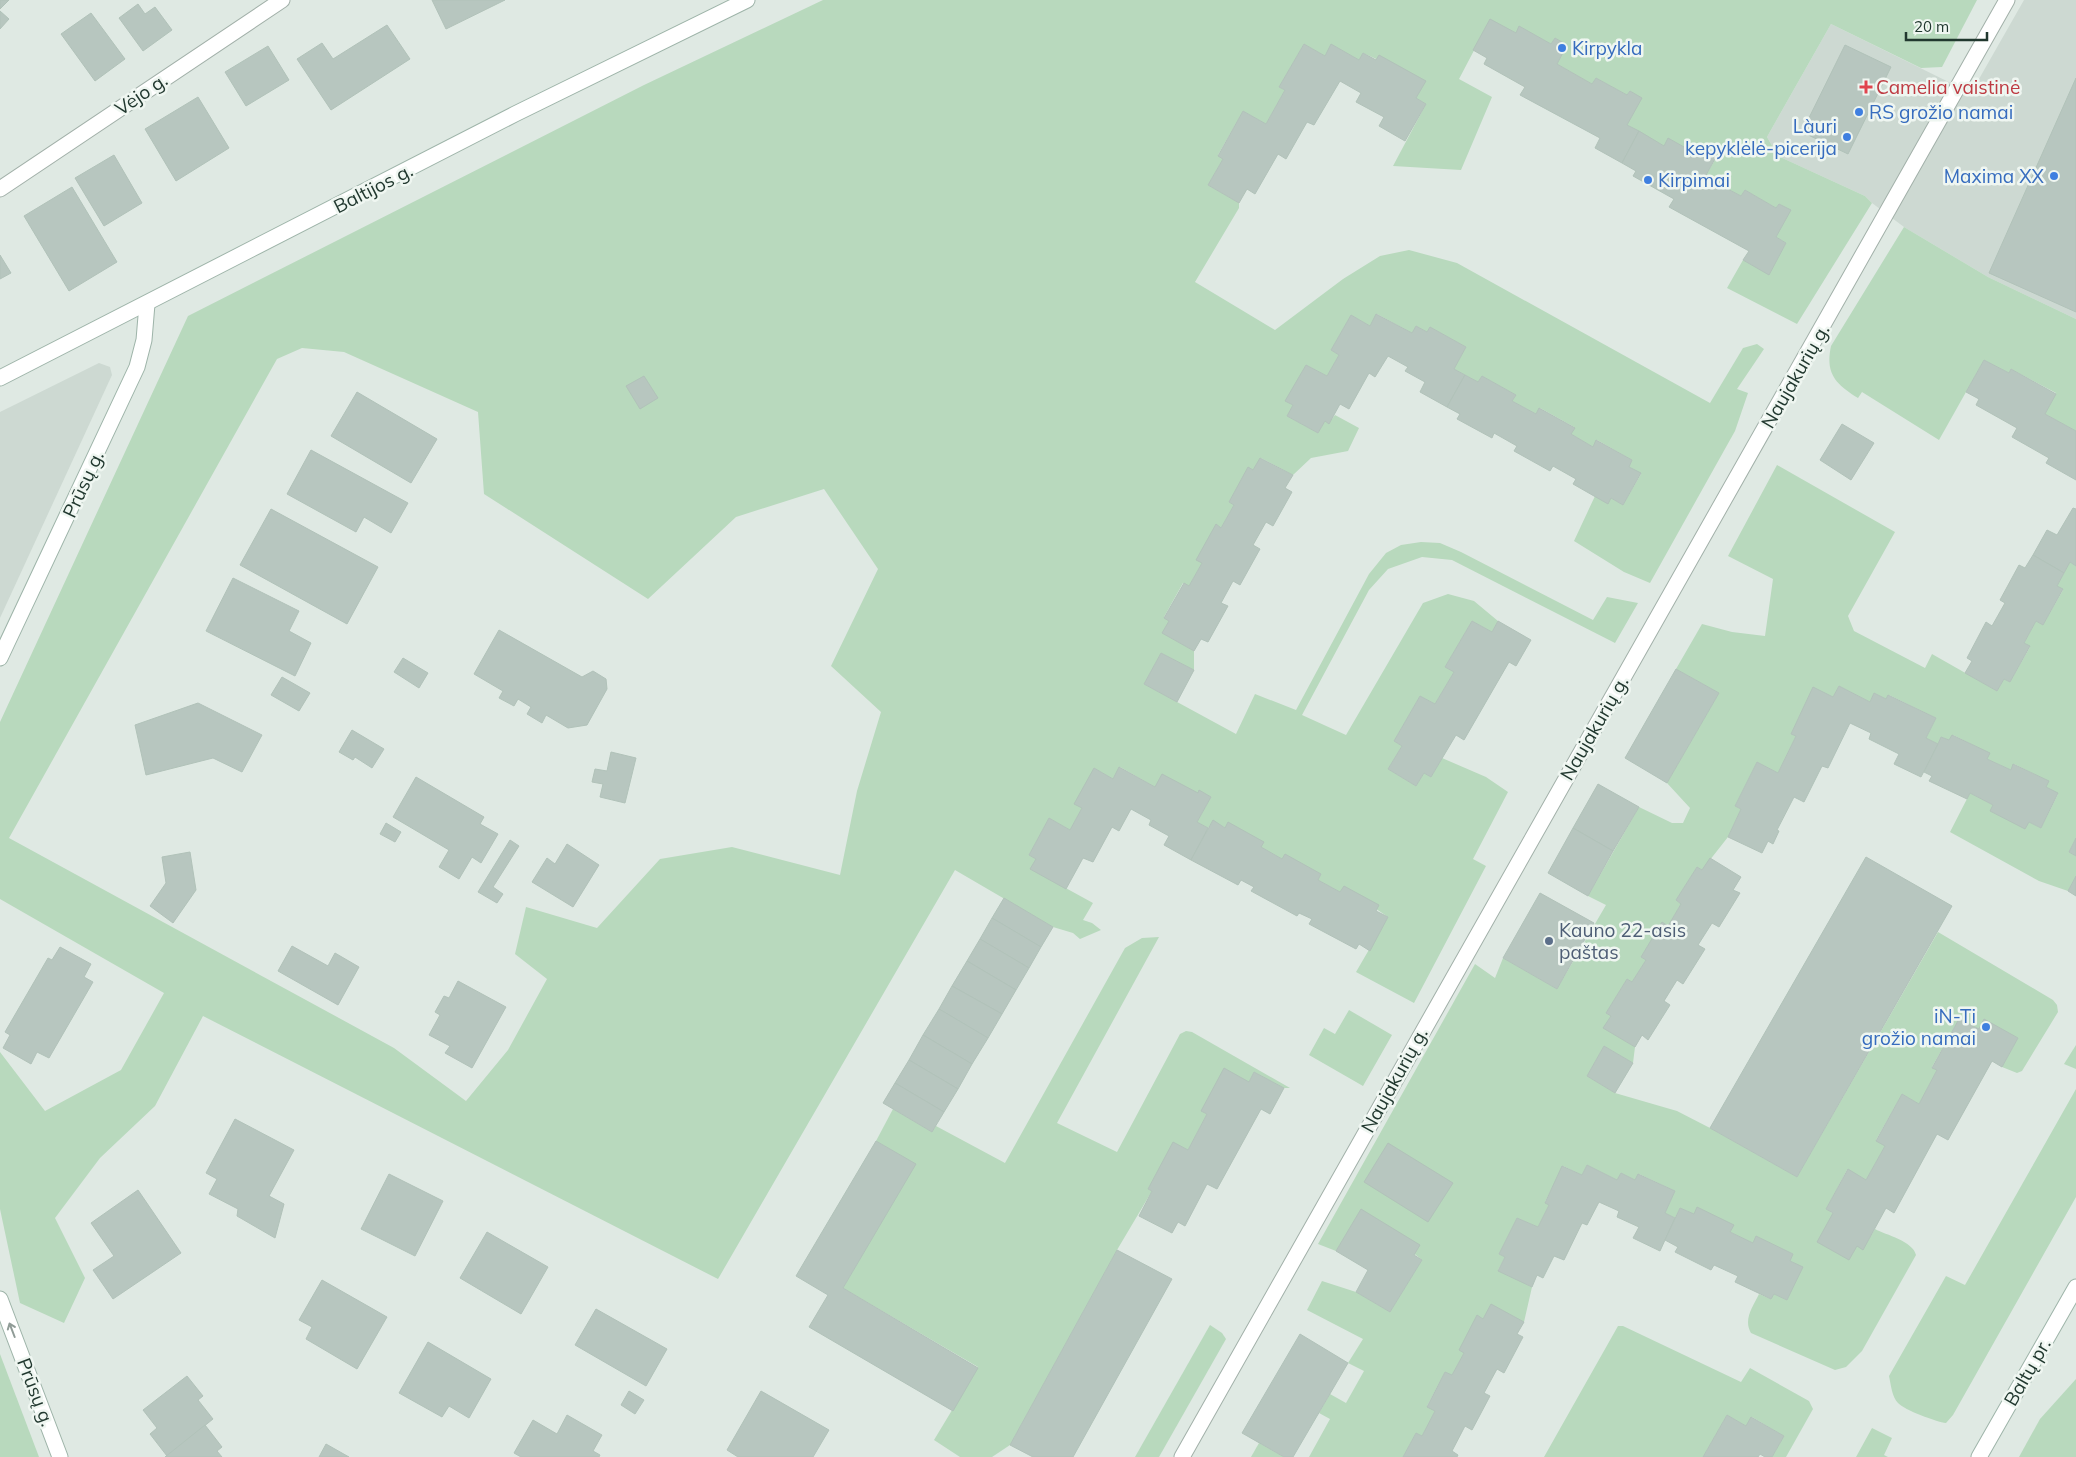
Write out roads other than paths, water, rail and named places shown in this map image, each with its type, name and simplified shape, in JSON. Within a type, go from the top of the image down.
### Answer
[{"type":"street","name":"Vėjo g.","points":[[0,189],[282,0]]},
{"type":"street","name":"Baltijos g.","points":[[0,378],[516,114],[747,0]]},
{"type":"street","name":"Naujakurių g.","points":[[1182,1457],[2007,0]]},
{"type":"street","name":"Prūsų g.","points":[[0,658],[137,367],[144,340],[147,304]]},
{"type":"street","name":"Baltų pr.","points":[[1979,1457],[2076,1287]]},
{"type":"street","name":"Prūsų g.","points":[[0,1299],[60,1457]]},
{"type":"place","name":"Kirpykla","points":[[1562,48]]},
{"type":"place","name":"Camelia vaistinė","points":[[1866,87]]},
{"type":"place","name":"RS grožio namai","points":[[1859,112]]},
{"type":"place","name":"Làuri kepyklėlė-picerija","points":[[1847,137]]},
{"type":"place","name":"Maxima XX","points":[[2054,176]]},
{"type":"place","name":"Kirpimai","points":[[1648,180]]},
{"type":"place","name":"Kauno 22-asis paštas","points":[[1549,941]]},
{"type":"place","name":"iN-Ti grožio namai","points":[[1986,1027]]}]
